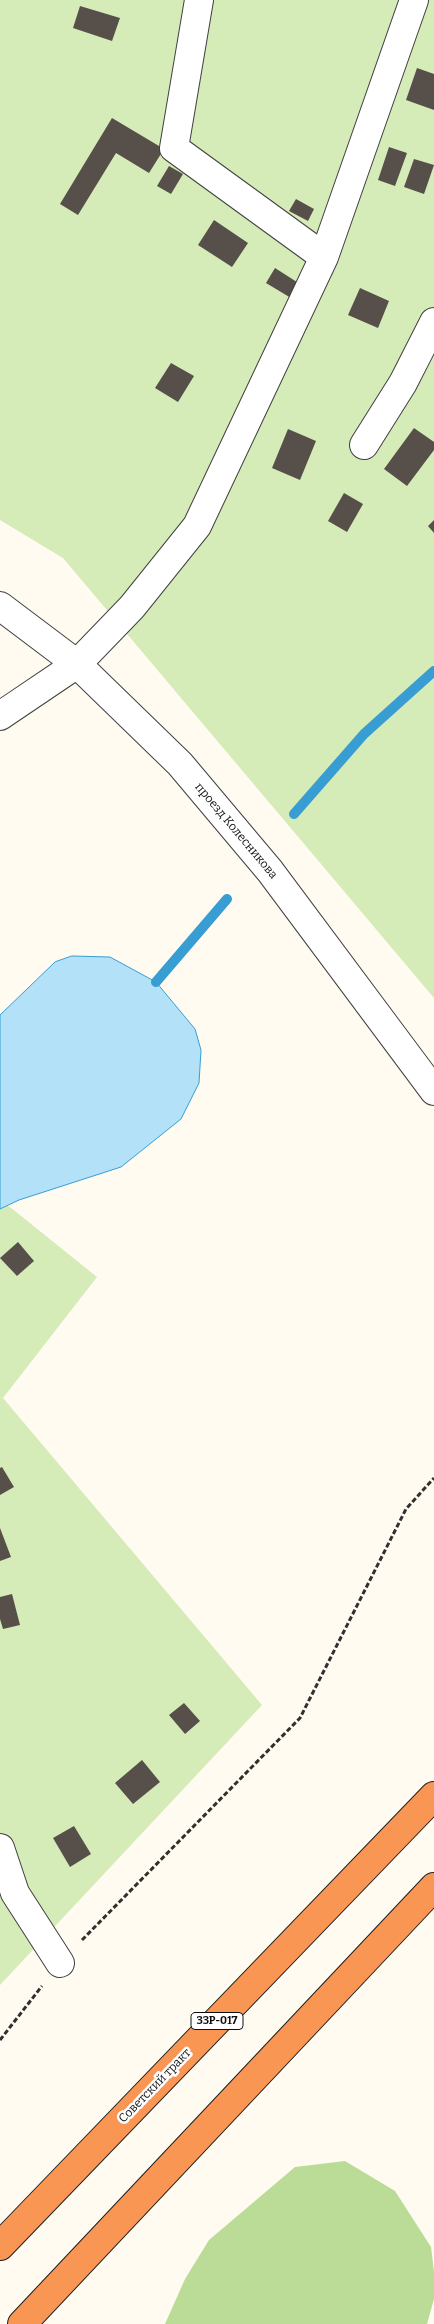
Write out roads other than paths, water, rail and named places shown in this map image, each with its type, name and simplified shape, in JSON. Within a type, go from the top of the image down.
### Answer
[{"type":"highway","name":"Советский тракт","points":[[0,2246],[434,1796]]},
{"type":"highway","points":[[22,2324],[434,1887]]},
{"type":"street","points":[[199,0],[174,148],[324,256]]},
{"type":"street","points":[[0,716],[78,664],[132,606],[197,526],[324,256],[414,0]]},
{"type":"street","points":[[364,445],[402,383],[434,322]]},
{"type":"street","name":"проезд Колесникова","points":[[0,606],[78,664],[180,764],[264,864],[434,1091]]},
{"type":"street","points":[[0,1848],[15,1893],[60,1963]]},
{"type":"water","points":[[72,956],[110,957],[156,982],[195,1029],[201,1050],[199,1083],[181,1119],[121,1167],[19,1200],[0,1209],[0,1015],[55,962]]},
{"type":"waterway","points":[[294,814],[364,734],[434,671]]},
{"type":"waterway","points":[[156,982],[227,899]]}]
